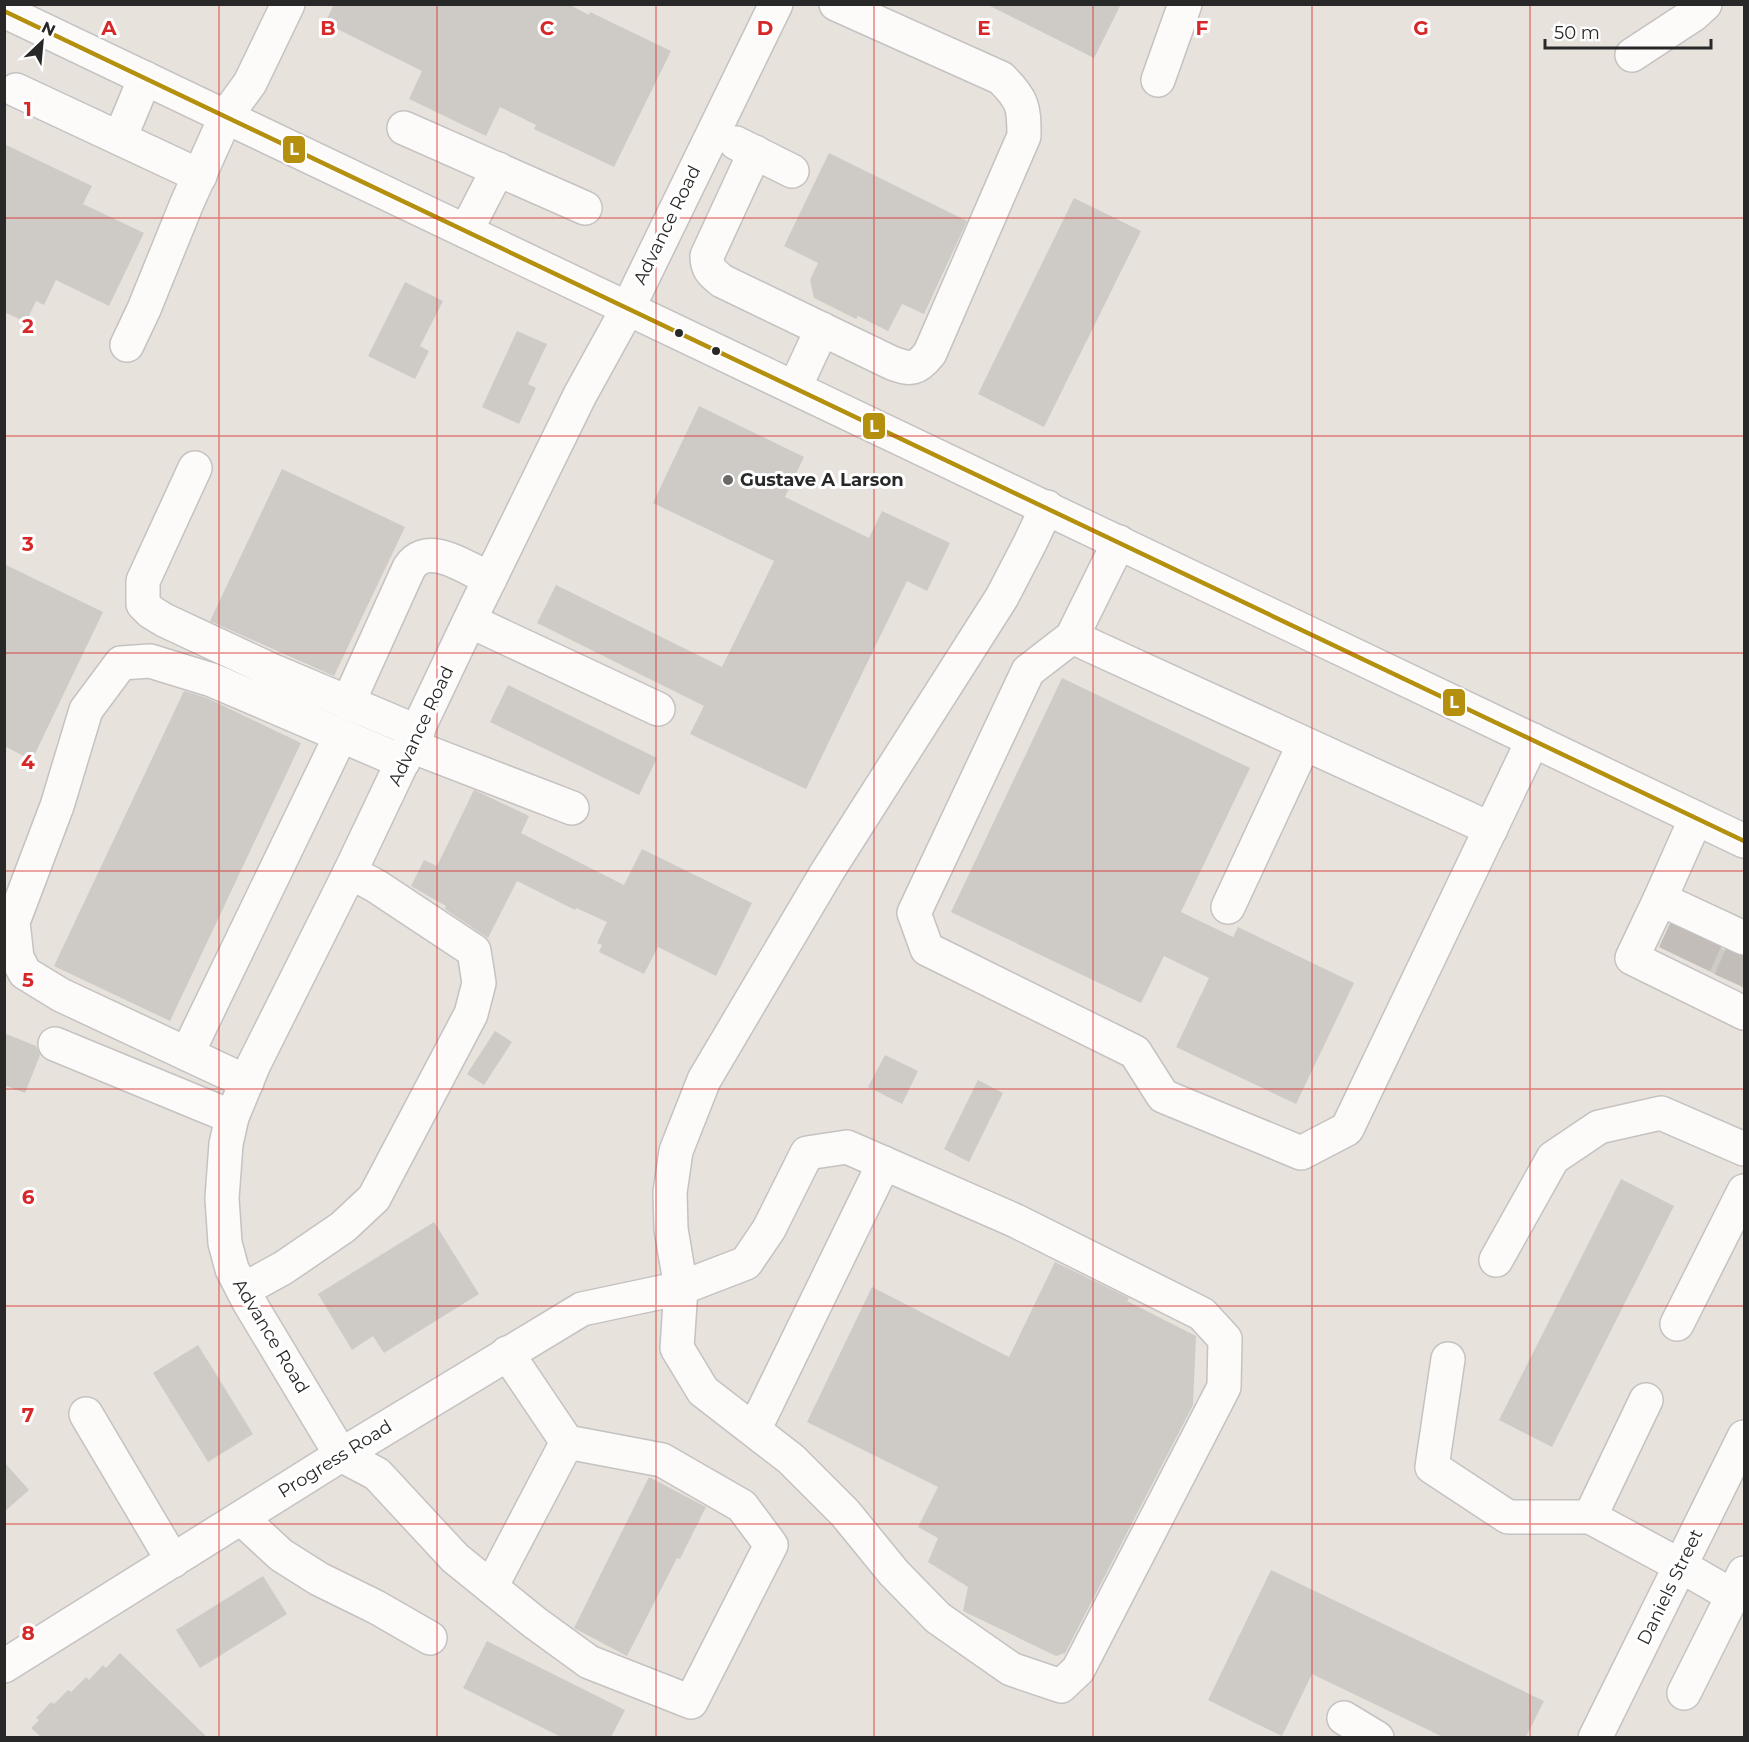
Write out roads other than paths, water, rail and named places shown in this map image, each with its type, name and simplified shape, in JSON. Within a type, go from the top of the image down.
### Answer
[{"type":"street","points":[[127,345],[226,116],[250,83],[288,4]]},
{"type":"street","name":"Advance Road","points":[[341,1455],[232,1269],[225,1243],[223,1209],[226,1144],[232,1117],[490,579],[580,395],[628,308],[776,4]]},
{"type":"street","points":[[755,152],[707,256],[707,267],[722,281],[907,369],[921,365],[930,353],[1024,136],[1024,110],[1016,93],[1001,78],[836,4]]},
{"type":"street","points":[[1158,80],[1185,4]]},
{"type":"street","points":[[1632,55],[1694,8]]},
{"type":"street","points":[[4,12],[1744,841]]},
{"type":"street","points":[[120,138],[145,78]]},
{"type":"street","points":[[16,90],[200,176]]},
{"type":"street","points":[[404,128],[585,208]]},
{"type":"street","points":[[714,131],[792,171]]},
{"type":"street","points":[[466,231],[498,169]]},
{"type":"street","points":[[795,387],[822,329]]},
{"type":"street","points":[[195,468],[144,581],[143,604],[164,620],[348,703],[411,747]]},
{"type":"street","points":[[754,1430],[884,1163],[1017,1221],[1202,1314],[1225,1339],[1224,1387],[1078,1670],[1061,1686],[1011,1669],[938,1618],[894,1573],[845,1513],[791,1459],[754,1430],[703,1390],[678,1348],[681,1288],[671,1229],[670,1192],[676,1150],[704,1080],[827,872],[1002,597],[1047,507]]},
{"type":"street","points":[[1119,542],[1072,637],[1028,671],[914,914],[927,949],[1135,1052],[1162,1096],[1301,1153],[1347,1129],[1533,740]]},
{"type":"street","points":[[348,703],[415,559],[426,555],[439,556],[490,579]]},
{"type":"street","points":[[470,621],[658,709]]},
{"type":"street","points":[[1072,637],[1491,829]]},
{"type":"street","points":[[247,1082],[61,995],[25,973],[17,958],[13,922],[57,806],[86,710],[121,663],[150,661],[212,680],[341,735],[411,747],[572,808]]},
{"type":"street","points":[[187,1054],[341,735]]},
{"type":"street","points":[[1228,907],[1304,744]]},
{"type":"street","points":[[1696,818],[1632,958],[1690,947],[1738,972]]},
{"type":"street","points":[[243,1290],[283,1268],[343,1227],[374,1198],[471,1014],[479,983],[474,951],[376,886],[350,872]]},
{"type":"street","points":[[1659,899],[1690,947],[1738,972]]},
{"type":"street","points":[[55,1044],[232,1117]]},
{"type":"street","points":[[1496,1260],[1553,1158],[1599,1127],[1661,1113],[1744,1149]]},
{"type":"street","name":"Progress Road","points":[[4,1666],[341,1455],[582,1309],[681,1288],[746,1263],[769,1229],[807,1153],[847,1147],[884,1163]]},
{"type":"street","points":[[1677,1324],[1744,1191]]},
{"type":"street","points":[[341,1455],[377,1474],[455,1558],[534,1622],[589,1662],[691,1702],[771,1545],[742,1506],[662,1460],[567,1442],[507,1353]]},
{"type":"street","points":[[1448,1359],[1432,1467],[1508,1517],[1590,1517],[1681,1566],[1738,1584],[1684,1693]]},
{"type":"street","points":[[1590,1517],[1646,1400]]},
{"type":"street","points":[[86,1414],[173,1561]]},
{"type":"street","name":"Daniels Street","points":[[1595,1737],[1744,1437]]},
{"type":"street","points":[[491,1587],[567,1442]]},
{"type":"street","points":[[241,1518],[281,1555],[319,1579],[376,1607],[430,1638]]},
{"type":"street","points":[[1344,1718],[1377,1737]]},
{"type":"tunnel","points":[[1674,954],[1687,926]]},
{"type":"tunnel","points":[[1695,964],[1708,936]]},
{"type":"tunnel","points":[[1730,981],[1742,953]]},
{"type":"place","name":"Gustave A Larson","points":[[728,480]]}]
